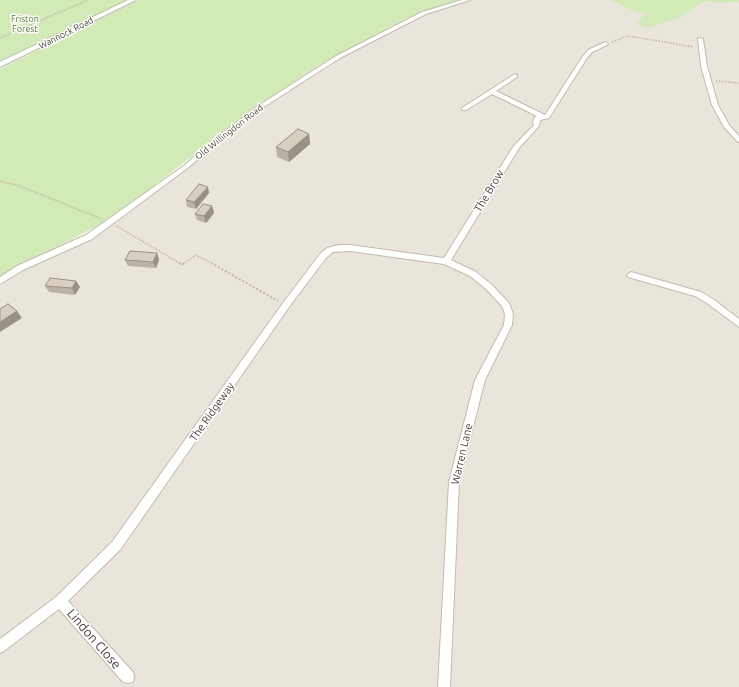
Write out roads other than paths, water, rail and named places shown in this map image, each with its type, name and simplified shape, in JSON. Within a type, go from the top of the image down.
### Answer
[{"type":"street","name":"Wannock Road","points":[[0,65],[133,0]]},
{"type":"street","name":"Old Willingdon Road","points":[[0,280],[20,268],[89,237],[187,166],[203,151],[257,109],[332,60],[405,22],[467,0]]},
{"type":"street","points":[[700,39],[701,49],[715,106],[726,126],[739,140]]},
{"type":"street","name":"The Brow","points":[[446,261],[516,146],[537,125],[537,118],[544,117],[590,51],[605,44]]},
{"type":"street","points":[[464,109],[515,76]]},
{"type":"street","points":[[491,91],[544,117]]},
{"type":"street","name":"The Ridgeway","points":[[0,646],[60,601],[116,546],[286,305],[323,256],[330,250],[350,248],[446,261]]},
{"type":"street","name":"Warren Lane","points":[[444,687],[450,523],[454,482],[480,380],[508,325],[509,314],[506,305],[473,274],[446,261]]},
{"type":"street","points":[[631,275],[698,294],[710,301],[739,324]]},
{"type":"street","name":"Lindon Close","points":[[60,601],[128,678]]},
{"type":"park label","name":"Friston Forest","points":[[25,24]]}]
